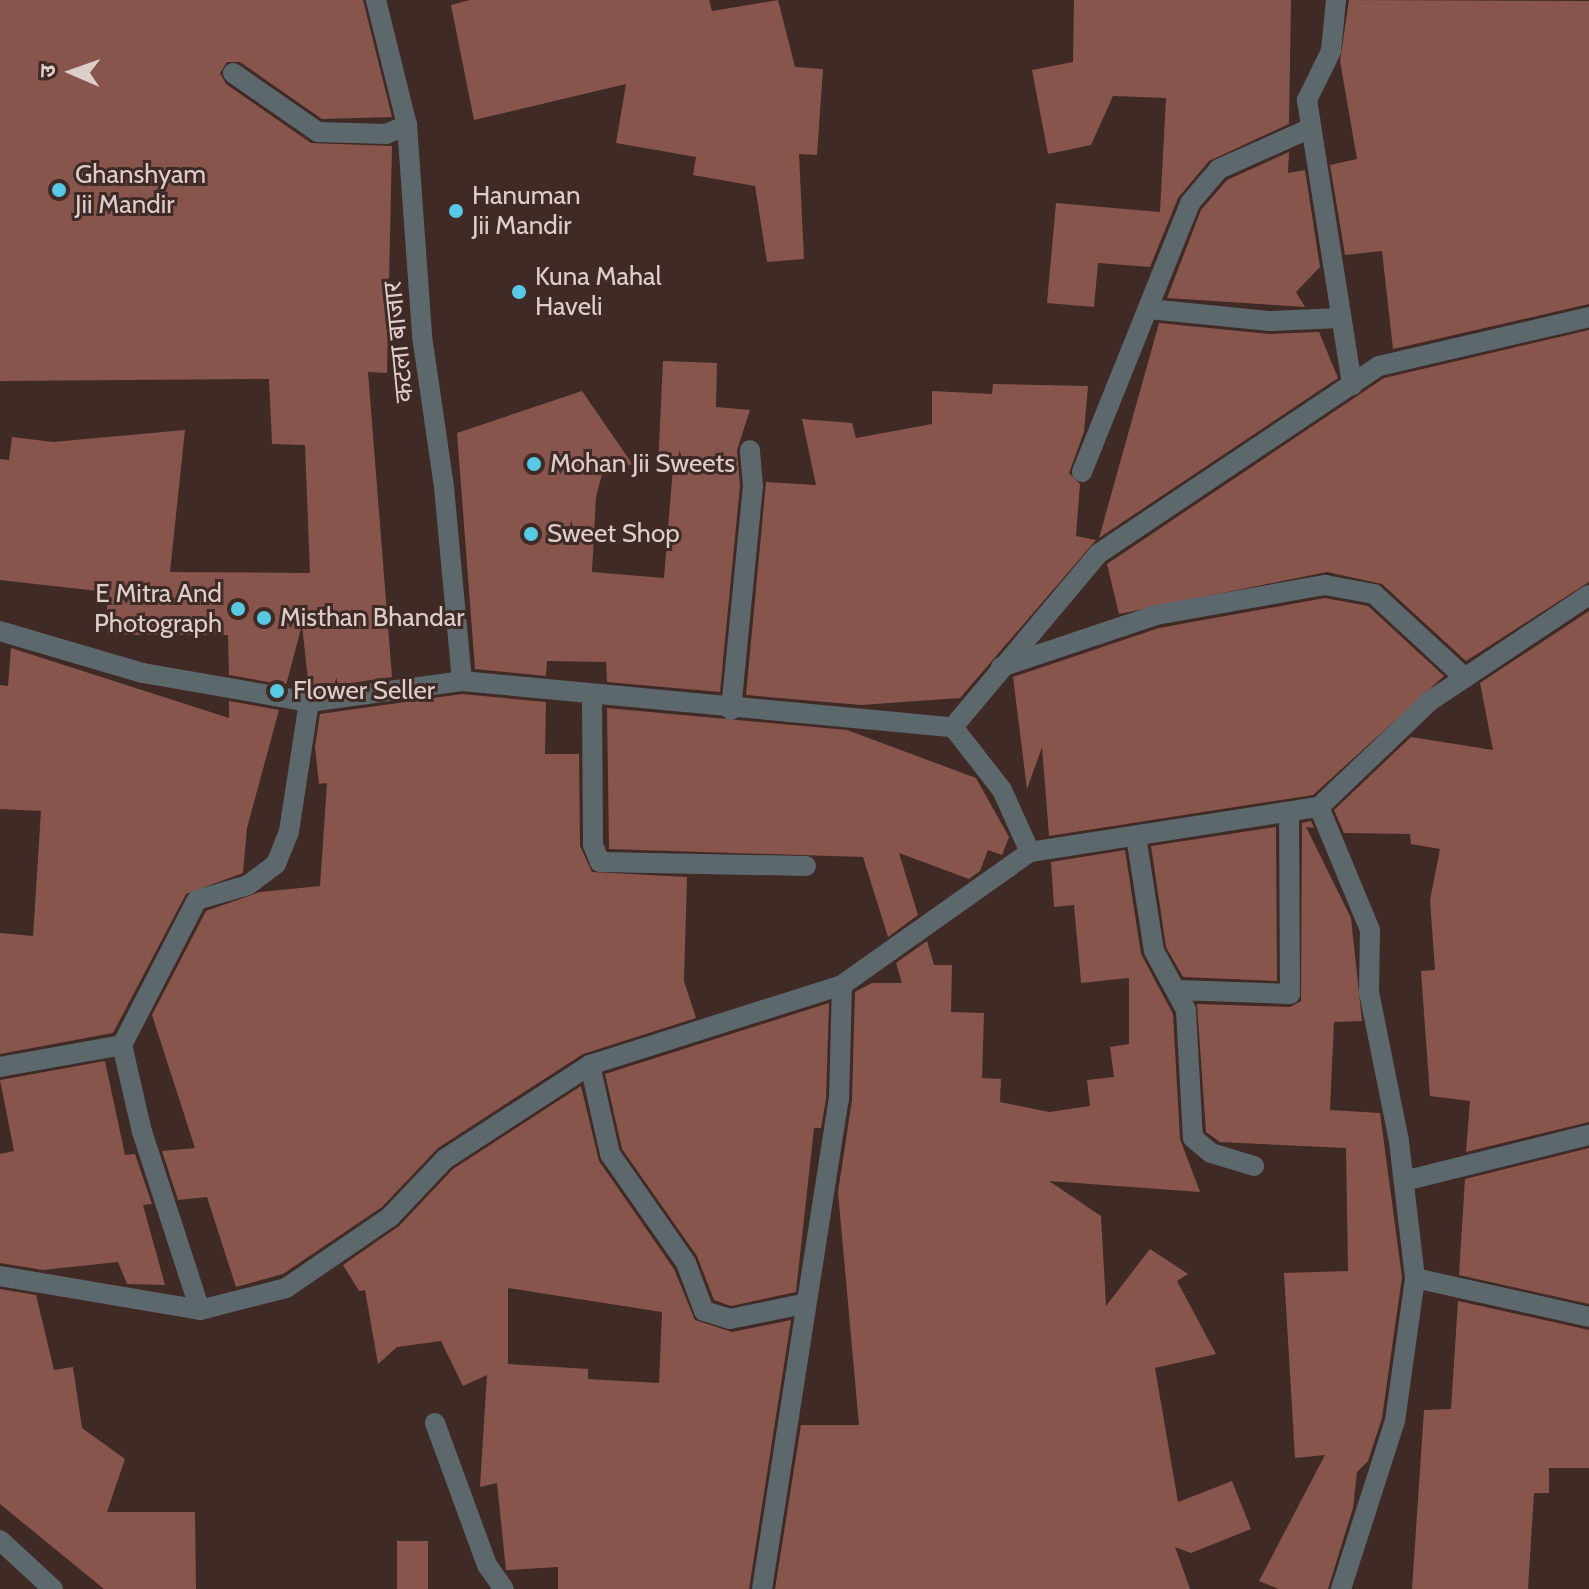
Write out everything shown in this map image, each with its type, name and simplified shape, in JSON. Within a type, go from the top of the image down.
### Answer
[{"type":"street","name":"कटला बाजार","points":[[376,0],[407,125],[422,336],[444,487],[462,681]]},
{"type":"street","points":[[1336,0],[1331,51],[1307,100],[1352,385]]},
{"type":"street","points":[[233,73],[318,132],[386,134],[407,125]]},
{"type":"street","points":[[1082,472],[1190,203],[1219,169],[1311,128]]},
{"type":"street","points":[[1149,309],[1270,321],[1341,318]]},
{"type":"street","points":[[953,727],[1098,554],[1379,366],[1589,317]]},
{"type":"street","points":[[731,710],[753,486],[750,450]]},
{"type":"street","points":[[1001,667],[1156,615],[1325,585],[1374,594],[1465,678]]},
{"type":"street","points":[[0,1276],[200,1310],[286,1288],[390,1217],[445,1159],[590,1065],[842,985],[1030,852],[1319,807],[1430,701],[1589,595]]},
{"type":"street","points":[[0,631],[143,673],[309,702],[462,681],[592,697],[953,727],[1002,790],[1030,852]]},
{"type":"street","points":[[592,697],[593,845],[600,862],[806,866]]},
{"type":"street","points":[[200,1310],[142,1132],[122,1045],[197,900],[248,885],[276,864],[289,831],[309,702]]},
{"type":"street","points":[[1319,807],[1370,930],[1369,992],[1404,1181],[1415,1278],[1395,1421],[1341,1589]]},
{"type":"street","points":[[1177,990],[1290,994],[1289,813]]},
{"type":"street","points":[[1136,836],[1150,937],[1177,990],[1189,1029],[1193,1138],[1211,1153],[1254,1166]]},
{"type":"street","points":[[762,1589],[803,1304],[839,1100],[842,985]]},
{"type":"street","points":[[0,1067],[122,1045]]},
{"type":"street","points":[[590,1065],[610,1154],[686,1263],[704,1311],[730,1319],[803,1304]]},
{"type":"street","points":[[1404,1181],[1589,1135]]},
{"type":"street","points":[[1415,1278],[1589,1317]]},
{"type":"street","points":[[435,1423],[487,1565],[504,1589]]},
{"type":"street","points":[[0,1540],[53,1589]]},
{"type":"building","points":[[0,0],[363,0],[392,117],[322,119],[240,62],[227,62],[220,73],[226,84],[311,143],[392,146],[387,373],[368,372],[392,677],[309,689],[302,625],[286,685],[229,675],[228,635],[107,635],[107,592],[0,580],[0,459],[9,460],[12,437],[53,442],[185,430],[170,572],[310,573],[305,445],[272,444],[269,379],[0,381]]},
{"type":"building","points":[[470,0],[709,0],[712,11],[778,0],[795,67],[823,69],[817,155],[799,154],[804,259],[767,262],[755,186],[693,175],[696,157],[616,143],[626,84],[474,120],[451,5]]},
{"type":"building","points":[[1074,0],[1291,0],[1289,124],[1209,161],[1178,198],[1150,267],[1098,263],[1094,307],[1047,303],[1056,203],[1160,212],[1166,98],[1113,96],[1091,145],[1048,154],[1032,70],[1073,62]]},
{"type":"building","points":[[1349,0],[1589,1],[1589,304],[1393,349],[1382,251],[1345,255],[1330,165],[1357,159],[1340,61]]},
{"type":"building","points":[[1289,152],[1288,173],[1305,170],[1320,267],[1296,292],[1305,307],[1167,298],[1201,210],[1227,180]]},
{"type":"building","points":[[1159,323],[1269,334],[1319,332],[1338,378],[1099,538]]},
{"type":"building","points":[[1589,330],[1589,582],[1466,661],[1382,584],[1327,572],[1119,614],[1107,564],[1384,378]]},
{"type":"building","points":[[663,361],[717,363],[716,407],[750,410],[737,450],[740,486],[720,692],[607,682],[606,662],[547,661],[546,676],[475,669],[457,433],[582,391],[633,465],[605,463],[596,497],[592,572],[664,578],[673,467],[658,466]]},
{"type":"building","points":[[993,384],[1088,386],[1084,432],[1069,473],[1080,484],[1076,536],[1096,540],[960,698],[861,705],[746,695],[766,482],[816,485],[802,419],[852,423],[856,438],[932,424],[932,391],[992,394]]},
{"type":"building","points":[[1325,598],[1368,606],[1444,676],[1313,795],[1049,836],[1042,747],[1027,789],[1013,677],[1159,628]]},
{"type":"building","points":[[1589,611],[1589,1122],[1466,1152],[1470,1101],[1430,1096],[1421,971],[1435,970],[1430,900],[1440,849],[1411,844],[1410,834],[1344,833],[1334,810],[1411,737],[1493,750],[1480,683]]},
{"type":"building","points":[[11,648],[229,718],[229,701],[279,710],[247,828],[243,873],[186,894],[113,1033],[0,1054],[0,933],[33,936],[41,811],[0,809],[0,685],[8,686]]},
{"type":"building","points":[[462,694],[546,702],[545,754],[579,754],[580,846],[592,872],[687,877],[684,981],[696,1018],[583,1054],[438,1148],[382,1207],[283,1274],[236,1287],[207,1197],[178,1200],[162,1151],[195,1148],[152,1015],[206,911],[260,892],[320,886],[327,783],[319,784],[315,747],[320,714]]},
{"type":"building","points":[[607,708],[847,730],[976,778],[1009,837],[1002,855],[988,850],[980,871],[969,879],[899,853],[918,915],[888,937],[863,857],[609,849]]},
{"type":"building","points":[[1311,821],[1314,828],[1306,827],[1351,918],[1362,1021],[1334,1022],[1330,1110],[1380,1113],[1402,1277],[1382,1418],[1368,1461],[1357,1472],[1353,1508],[1328,1589],[1279,1589],[1259,1581],[1325,1455],[1295,1458],[1284,1273],[1348,1271],[1346,1148],[1220,1142],[1206,1132],[1197,1004],[1290,1007],[1301,1001],[1302,823]]},
{"type":"building","points":[[1276,827],[1277,981],[1183,977],[1166,947],[1151,846]]},
{"type":"building","points":[[1125,850],[1141,954],[1173,1014],[1180,1139],[1200,1192],[1049,1181],[1101,1216],[1106,1306],[1150,1249],[1188,1274],[1177,1281],[1216,1354],[1155,1368],[1178,1502],[1232,1481],[1251,1529],[1191,1553],[1175,1547],[1190,1589],[775,1589],[801,1425],[859,1425],[838,1192],[852,1100],[855,992],[872,983],[902,983],[896,963],[927,941],[934,965],[952,965],[951,1012],[984,1013],[982,1078],[1001,1079],[1000,1102],[1049,1112],[1090,1106],[1087,1080],[1114,1077],[1110,1047],[1129,1044],[1129,978],[1081,983],[1074,905],[1054,907],[1051,862]]},
{"type":"building","points":[[829,1003],[826,1099],[821,1128],[814,1128],[796,1292],[731,1306],[714,1300],[697,1256],[622,1149],[605,1074]]},
{"type":"building","points":[[105,1061],[125,1155],[135,1154],[152,1204],[143,1205],[165,1285],[127,1284],[118,1262],[43,1270],[0,1263],[0,1154],[14,1151],[0,1080]]},
{"type":"building","points":[[581,1086],[599,1161],[674,1269],[695,1320],[732,1332],[791,1320],[749,1589],[558,1589],[558,1567],[506,1570],[497,1483],[480,1487],[487,1375],[463,1386],[441,1341],[397,1347],[378,1364],[365,1290],[359,1291],[343,1265],[399,1226],[453,1169]],"holes":[[[508,1288],[662,1312],[659,1383],[588,1379],[588,1369],[508,1364]]]},
{"type":"building","points":[[1589,1148],[1589,1304],[1459,1275],[1465,1179]]},
{"type":"building","points":[[0,1289],[36,1295],[54,1370],[73,1367],[82,1428],[125,1459],[107,1512],[195,1512],[196,1589],[104,1589],[0,1504]]},
{"type":"building","points":[[1458,1301],[1589,1330],[1589,1468],[1549,1468],[1549,1493],[1534,1493],[1528,1589],[1412,1589],[1424,1410],[1451,1409]]},
{"type":"building","points":[[397,1541],[428,1541],[428,1589],[397,1589]]},
{"type":"place","name":"Ghanshyam Jii Mandir","points":[[59,190]]},
{"type":"place","name":"Hanuman Jii Mandir","points":[[456,211]]},
{"type":"place","name":"Kuna Mahal Haveli","points":[[519,292]]},
{"type":"place","name":"Mohan Jii Sweets","points":[[534,464]]},
{"type":"place","name":"Sweet Shop","points":[[531,534]]},
{"type":"place","name":"E Mitra And Photograph","points":[[238,609]]},
{"type":"place","name":"Misthan Bhandar","points":[[264,618]]},
{"type":"place","name":"Flower Seller","points":[[277,691]]}]
